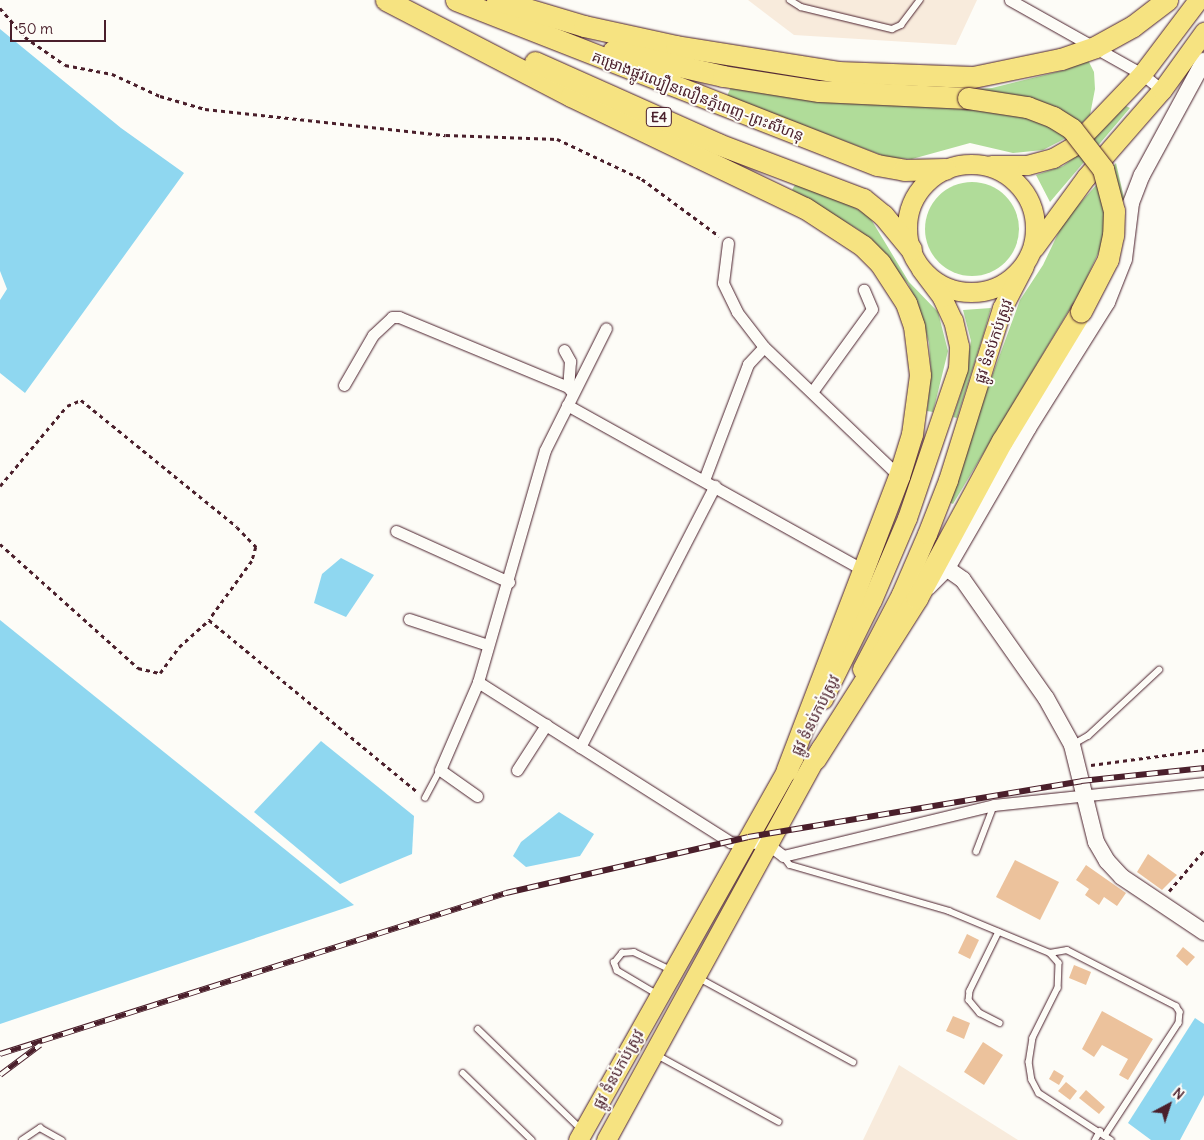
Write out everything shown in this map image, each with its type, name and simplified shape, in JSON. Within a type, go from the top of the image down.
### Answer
[{"type":"highway","points":[[386,0],[571,96],[805,208],[863,246],[880,263],[906,303],[918,349],[919,398],[899,476],[787,770]]},
{"type":"highway","name":"គម្រោងផ្លូវល្បឿនលឿនភ្នំពេញ-ព្រះសីហនុ","points":[[395,0],[718,144],[863,199],[883,215],[916,258]]},
{"type":"highway","points":[[497,0],[584,26],[676,46],[838,72],[973,77],[1061,59],[1095,47],[1133,26],[1167,0]]},
{"type":"highway","points":[[461,3],[616,51],[723,76],[819,91],[968,98],[1027,106],[1053,117],[1072,129],[1103,169],[1114,211],[1114,235],[1108,259],[1081,311],[1002,441],[941,565],[917,598],[815,759]]},
{"type":"highway","name":"គម្រោងផ្លូវល្បឿនលឿនភ្នំពេញ-ព្រះសីហនុ","points":[[461,3],[877,165],[904,170],[945,169]]},
{"type":"main road","points":[[982,165],[1027,165],[1053,158],[1072,147],[1099,122],[1142,74],[1198,0]]},
{"type":"main road","points":[[1033,249],[1086,176],[1162,90],[1204,32]]},
{"type":"main road","name":"E4","points":[[963,164],[982,165],[1009,177],[1020,186],[1032,205],[1036,227],[1033,249],[1024,266],[1010,280],[992,290],[973,293],[953,290],[935,281],[916,258],[907,231],[909,212],[917,194],[929,180],[945,169],[963,164]]},
{"type":"main road","name":"ផ្លូវ ទំនប់កប់ស្រូវ","points":[[581,1136],[787,770],[872,600],[907,518],[958,368],[959,346],[953,321],[942,297],[916,258]]},
{"type":"main road","name":"ផ្លូវ ទំនប់កប់ស្រូវ","points":[[606,1140],[766,843],[815,759],[901,594],[948,480],[1002,308],[1024,266]]},
{"type":"street","points":[[1010,0],[1142,74],[1162,90]]},
{"type":"street","points":[[1204,61],[1142,175],[1131,203],[1124,259],[1106,302],[941,565],[964,580],[1017,655],[1072,745],[1096,842],[1107,861],[1122,877],[1204,932]]},
{"type":"street","points":[[728,243],[723,283],[737,312],[764,347],[899,476]]},
{"type":"street","points":[[812,392],[872,309],[864,290]]},
{"type":"street","points":[[344,385],[359,354],[392,317],[570,390]]},
{"type":"street","points":[[570,390],[606,328]]},
{"type":"street","points":[[704,480],[748,364],[764,347]]},
{"type":"street","points":[[477,796],[440,770],[478,682],[509,582],[546,450],[566,405],[570,390],[570,361],[564,350]]},
{"type":"street","points":[[566,405],[715,486],[863,570]]},
{"type":"street","points":[[580,746],[715,486]]},
{"type":"street","points":[[396,531],[509,582]]},
{"type":"street","points":[[409,619],[488,645]]},
{"type":"street","points":[[478,682],[730,842],[745,844],[766,843],[782,856],[994,805],[1204,784]]},
{"type":"street","points":[[517,770],[546,725]]},
{"type":"lane","points":[[790,0],[801,7],[892,29],[901,25],[920,0]]},
{"type":"lane","points":[[1072,745],[1088,736],[1159,670]]},
{"type":"lane","points":[[425,798],[440,770]]},
{"type":"lane","points":[[976,852],[994,805]]},
{"type":"lane","points":[[782,856],[790,865],[949,911],[1050,954],[1059,963],[1058,988],[1033,1038],[1029,1062],[1032,1080],[1039,1093],[1056,1106],[1111,1140]]},
{"type":"lane","points":[[999,932],[970,991],[969,1000],[980,1013],[1000,1023]]},
{"type":"lane","points":[[1050,954],[1066,950],[1176,1006],[1180,1012],[1179,1022],[1105,1136]]},
{"type":"lane","points":[[659,996],[617,971],[614,962],[622,952],[634,952],[673,971]]},
{"type":"lane","points":[[695,976],[853,1062]]},
{"type":"lane","points":[[478,1029],[581,1136]]},
{"type":"lane","points":[[654,1053],[779,1122]]},
{"type":"lane","points":[[463,1073],[532,1140]]},
{"type":"lane","points":[[22,1140],[40,1128],[62,1140]]},
{"type":"lane","points":[[1094,1140],[1100,1132]]},
{"type":"path","points":[[0,8],[25,37],[65,65],[112,74],[160,96],[205,109],[446,135],[557,139],[642,179],[728,243]]},
{"type":"path","points":[[0,486],[67,406],[81,400],[237,526],[256,547],[252,561],[208,620],[179,647],[160,673],[138,668],[0,544]]},
{"type":"path","points":[[208,620],[425,798]]},
{"type":"path","points":[[1078,767],[1204,750]]},
{"type":"path","points":[[1160,902],[1204,850]]},
{"type":"shaded area","points":[[748,0],[977,0],[956,45],[794,35]]},
{"type":"shaded area","points":[[899,1065],[1018,1140],[863,1140]]},
{"type":"green space","points":[[1088,60],[1094,72],[1095,89],[1090,115],[1066,138],[1043,150],[1013,153],[970,143],[912,159],[889,158],[727,96],[731,87],[817,98],[992,88],[1065,70]]},
{"type":"green space","points":[[1126,106],[1130,108],[1050,202],[1036,175],[1063,166],[1079,154]]},
{"type":"green space","points":[[1116,163],[1124,198],[1081,290],[953,504],[946,501],[1020,300],[1043,265],[1064,221]]},
{"type":"green space","points":[[972,182],[990,185],[1005,196],[1016,211],[1019,229],[1016,247],[1005,262],[990,273],[972,276],[954,273],[939,262],[928,247],[925,229],[928,211],[939,196],[954,185]]},
{"type":"green space","points":[[796,183],[847,203],[869,216],[909,282],[938,312],[948,351],[933,412],[927,411],[931,373],[929,343],[918,304],[908,284],[859,230],[792,190]]},
{"type":"green space","points":[[991,308],[957,418],[953,417],[962,390],[971,341],[963,310]]},
{"type":"water","points":[[0,29],[121,128],[184,173],[25,393],[0,373],[0,300],[7,289],[0,271]]},
{"type":"water","points":[[341,558],[374,575],[346,617],[314,603],[322,574]]},
{"type":"water","points":[[0,620],[354,905],[0,1024]]},
{"type":"water","points":[[321,741],[414,816],[412,854],[340,884],[254,812]]},
{"type":"water","points":[[559,812],[594,834],[580,856],[526,867],[513,856],[521,842]]},
{"type":"water","points":[[1195,1018],[1204,1024],[1204,1095],[1180,1140],[1151,1140],[1128,1123]]},
{"type":"building","points":[[1148,854],[1177,875],[1162,890],[1137,872]]},
{"type":"building","points":[[1015,860],[1059,882],[1040,920],[996,897]]},
{"type":"building","points":[[1086,865],[1126,893],[1117,906],[1104,897],[1099,905],[1085,895],[1089,889],[1076,880]]},
{"type":"building","points":[[967,934],[979,940],[970,959],[958,953]]},
{"type":"building","points":[[1183,947],[1195,957],[1187,966],[1176,956]]},
{"type":"building","points":[[1074,965],[1091,972],[1086,985],[1069,978]]},
{"type":"building","points":[[1102,1011],[1153,1039],[1128,1080],[1119,1075],[1128,1059],[1102,1045],[1094,1057],[1082,1049]]},
{"type":"building","points":[[953,1016],[970,1023],[964,1039],[946,1031]]},
{"type":"building","points":[[983,1042],[1003,1055],[984,1085],[964,1072]]},
{"type":"building","points":[[1054,1070],[1064,1076],[1059,1085],[1049,1079]]},
{"type":"building","points":[[1066,1082],[1077,1091],[1070,1100],[1058,1091]]},
{"type":"building","points":[[1086,1090],[1105,1107],[1099,1114],[1079,1098]]},
{"type":"railway","points":[[0,1054],[506,893],[748,837],[1081,781],[1204,768]]},
{"type":"railway","points":[[0,1075],[40,1045]]}]
